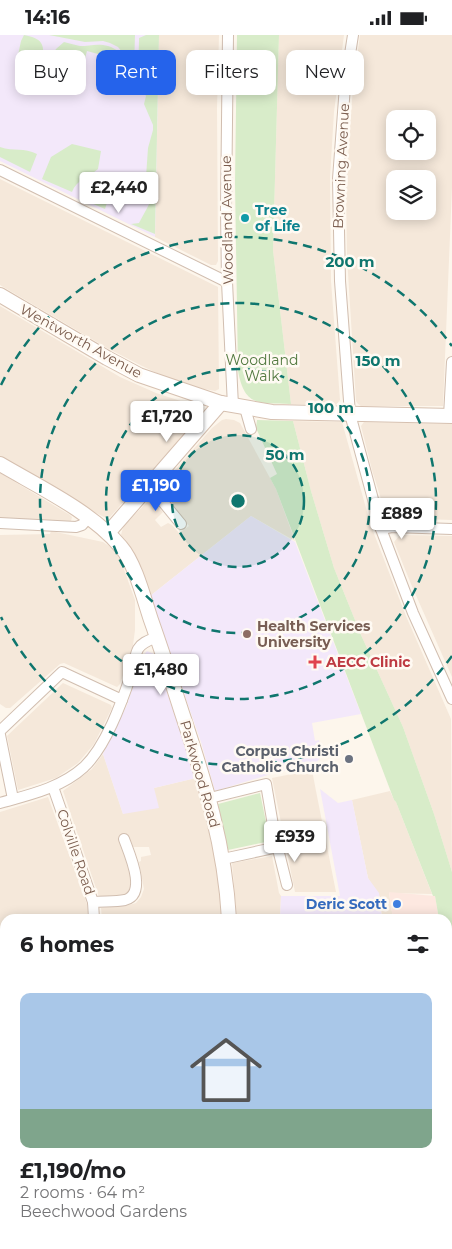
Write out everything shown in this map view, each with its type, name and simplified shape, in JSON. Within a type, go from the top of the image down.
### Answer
[{"type":"street","name":"Woodland Avenue","points":[[228,35],[226,125],[227,281],[233,406]]},
{"type":"street","name":"Browning Avenue","points":[[353,35],[345,86],[338,179],[340,281],[350,414],[381,529],[413,613],[452,699]]},
{"type":"street","points":[[0,170],[227,281]]},
{"type":"street","name":"Wentworth Avenue","points":[[0,295],[107,359],[139,375],[233,406],[272,412],[451,416]]},
{"type":"street","points":[[451,416],[452,362]]},
{"type":"street","points":[[108,533],[149,485],[233,406],[251,429]]},
{"type":"street","name":"Parkwood Road","points":[[0,464],[88,517],[108,533],[122,548],[131,564],[210,798],[223,859],[228,914]]},
{"type":"street","points":[[149,485],[181,524]]},
{"type":"street","points":[[0,523],[76,527],[82,525],[88,517]]},
{"type":"street","points":[[381,529],[392,527],[452,529]]},
{"type":"street","points":[[0,803],[53,787],[74,775],[95,755],[122,700],[132,674],[138,649],[144,643],[157,637]]},
{"type":"street","points":[[0,731],[62,672],[122,700]]},
{"type":"street","points":[[0,735],[13,799]]},
{"type":"street","points":[[210,798],[266,784],[287,885]]},
{"type":"street","name":"Colville Road","points":[[53,787],[93,902],[94,914]]},
{"type":"street","points":[[93,902],[127,900],[134,894],[137,886],[124,839]]},
{"type":"street","points":[[223,859],[278,847]]},
{"type":"shaded area","points":[[0,35],[159,35],[159,50],[96,50],[96,95],[158,95],[155,237],[0,161]]},
{"type":"shaded area","points":[[159,35],[219,35],[219,50],[186,50],[186,95],[217,95],[218,261],[216,265],[211,265],[155,237],[158,95],[176,95],[176,50],[159,50]]},
{"type":"shaded area","points":[[279,35],[344,35],[342,50],[286,50],[286,95],[336,95],[330,177],[331,281],[340,400],[336,405],[291,404],[273,250]]},
{"type":"shaded area","points":[[360,35],[452,35],[452,187],[443,406],[361,406],[356,401],[347,257],[346,185],[352,95],[364,95],[364,50],[358,50]]},
{"type":"shaded area","points":[[0,179],[218,287],[219,389],[215,391],[199,388],[161,375],[142,366],[107,348],[0,285]]},
{"type":"shaded area","points":[[0,306],[120,377],[156,393],[199,407],[202,410],[200,415],[173,447],[110,517],[104,517],[94,512],[0,456]]},
{"type":"shaded area","points":[[226,419],[240,423],[276,489],[295,541],[251,516],[150,596],[138,561],[121,535],[124,526],[149,500],[163,512],[155,520],[161,527],[168,523],[179,533],[189,526],[163,494],[161,486],[212,428]]},
{"type":"shaded area","points":[[293,421],[342,422],[371,526],[406,616],[451,719],[452,872],[434,814],[403,727],[361,635],[334,568]]},
{"type":"shaded area","points":[[364,422],[452,424],[452,520],[393,518],[386,515],[361,426]]},
{"type":"shaded area","points":[[0,473],[70,515],[72,517],[71,521],[68,523],[48,520],[0,519]]},
{"type":"shaded area","name":"Health Services University","points":[[251,516],[295,542],[361,714],[312,723],[315,741],[319,740],[322,756],[315,764],[271,774],[215,791],[201,742],[150,596]]},
{"type":"shaded area","points":[[51,531],[103,542],[113,549],[121,561],[135,600],[133,645],[120,684],[117,687],[64,663],[60,664],[10,708],[6,708],[0,704],[0,535],[50,534]]},
{"type":"shaded area","points":[[400,535],[452,536],[452,677],[394,542]]},
{"type":"shaded area","points":[[147,651],[154,654],[196,778],[154,788],[159,808],[123,814],[103,754],[127,705],[143,656]]},
{"type":"shaded area","points":[[63,683],[111,705],[112,708],[94,744],[78,763],[56,778],[18,790],[7,736]]},
{"type":"shaded area","points":[[103,754],[123,814],[154,788],[196,778],[214,854],[222,914],[102,914],[101,908],[136,903],[144,889],[139,862],[141,857],[151,855],[149,847],[132,847],[128,861],[133,887],[128,894],[99,897],[63,791],[92,769]]},
{"type":"shaded area","points":[[312,770],[336,892],[295,892],[272,778]]},
{"type":"shaded area","points":[[320,789],[338,803],[352,800],[368,878],[379,893],[381,914],[280,914],[281,896],[340,896]]},
{"type":"shaded area","points":[[390,791],[432,894],[389,893],[392,914],[382,914],[380,897],[368,878],[352,800]]},
{"type":"shaded area","points":[[48,797],[87,904],[88,914],[0,914],[0,812]]},
{"type":"shaded area","points":[[272,856],[281,896],[280,914],[237,914],[232,863]]},
{"type":"shaded area","points":[[389,892],[435,896],[438,914],[392,914]]},
{"type":"green space","points":[[24,35],[35,38],[41,43],[43,50],[19,50]]},
{"type":"green space","points":[[49,35],[135,35],[135,50],[120,50],[118,47],[103,41],[85,42]]},
{"type":"green space","points":[[146,35],[159,35],[159,50],[139,50],[139,38]]},
{"type":"green space","name":"Woodland Walk","points":[[237,35],[279,35],[273,250],[291,404],[255,401],[245,391],[238,371],[235,183],[236,95],[276,95],[276,50],[237,50]]},
{"type":"green space","points":[[64,42],[80,46],[104,45],[116,50],[96,50],[96,53],[87,51],[86,55],[86,50],[56,49]]},
{"type":"green space","points":[[158,95],[155,234],[131,224],[139,223],[150,203],[155,187],[155,182],[146,177],[148,148],[153,125],[144,104],[146,96]]},
{"type":"green space","points":[[72,144],[101,151],[98,169],[80,182],[72,192],[42,179],[51,157]]},
{"type":"green space","points":[[0,147],[37,154],[30,172],[0,157]]},
{"type":"green space","points":[[104,181],[111,190],[105,209],[82,199],[89,191]]},
{"type":"green space","name":"Woodland Walk","points":[[257,420],[293,421],[334,568],[361,635],[403,727],[434,814],[452,872],[452,914],[438,914],[435,896],[433,896],[394,800],[276,489],[270,478],[277,474],[256,428]]},
{"type":"green space","points":[[260,793],[270,841],[228,850],[218,804]]},
{"type":"place","name":"Tree of Life","points":[[245,218]]},
{"type":"place","name":"Health Services University","points":[[247,634]]},
{"type":"place","name":"AECC Clinic","points":[[315,662]]},
{"type":"place","name":"Corpus Christi Catholic Church","points":[[349,759]]},
{"type":"place","name":"Deric Scott","points":[[397,904]]}]
